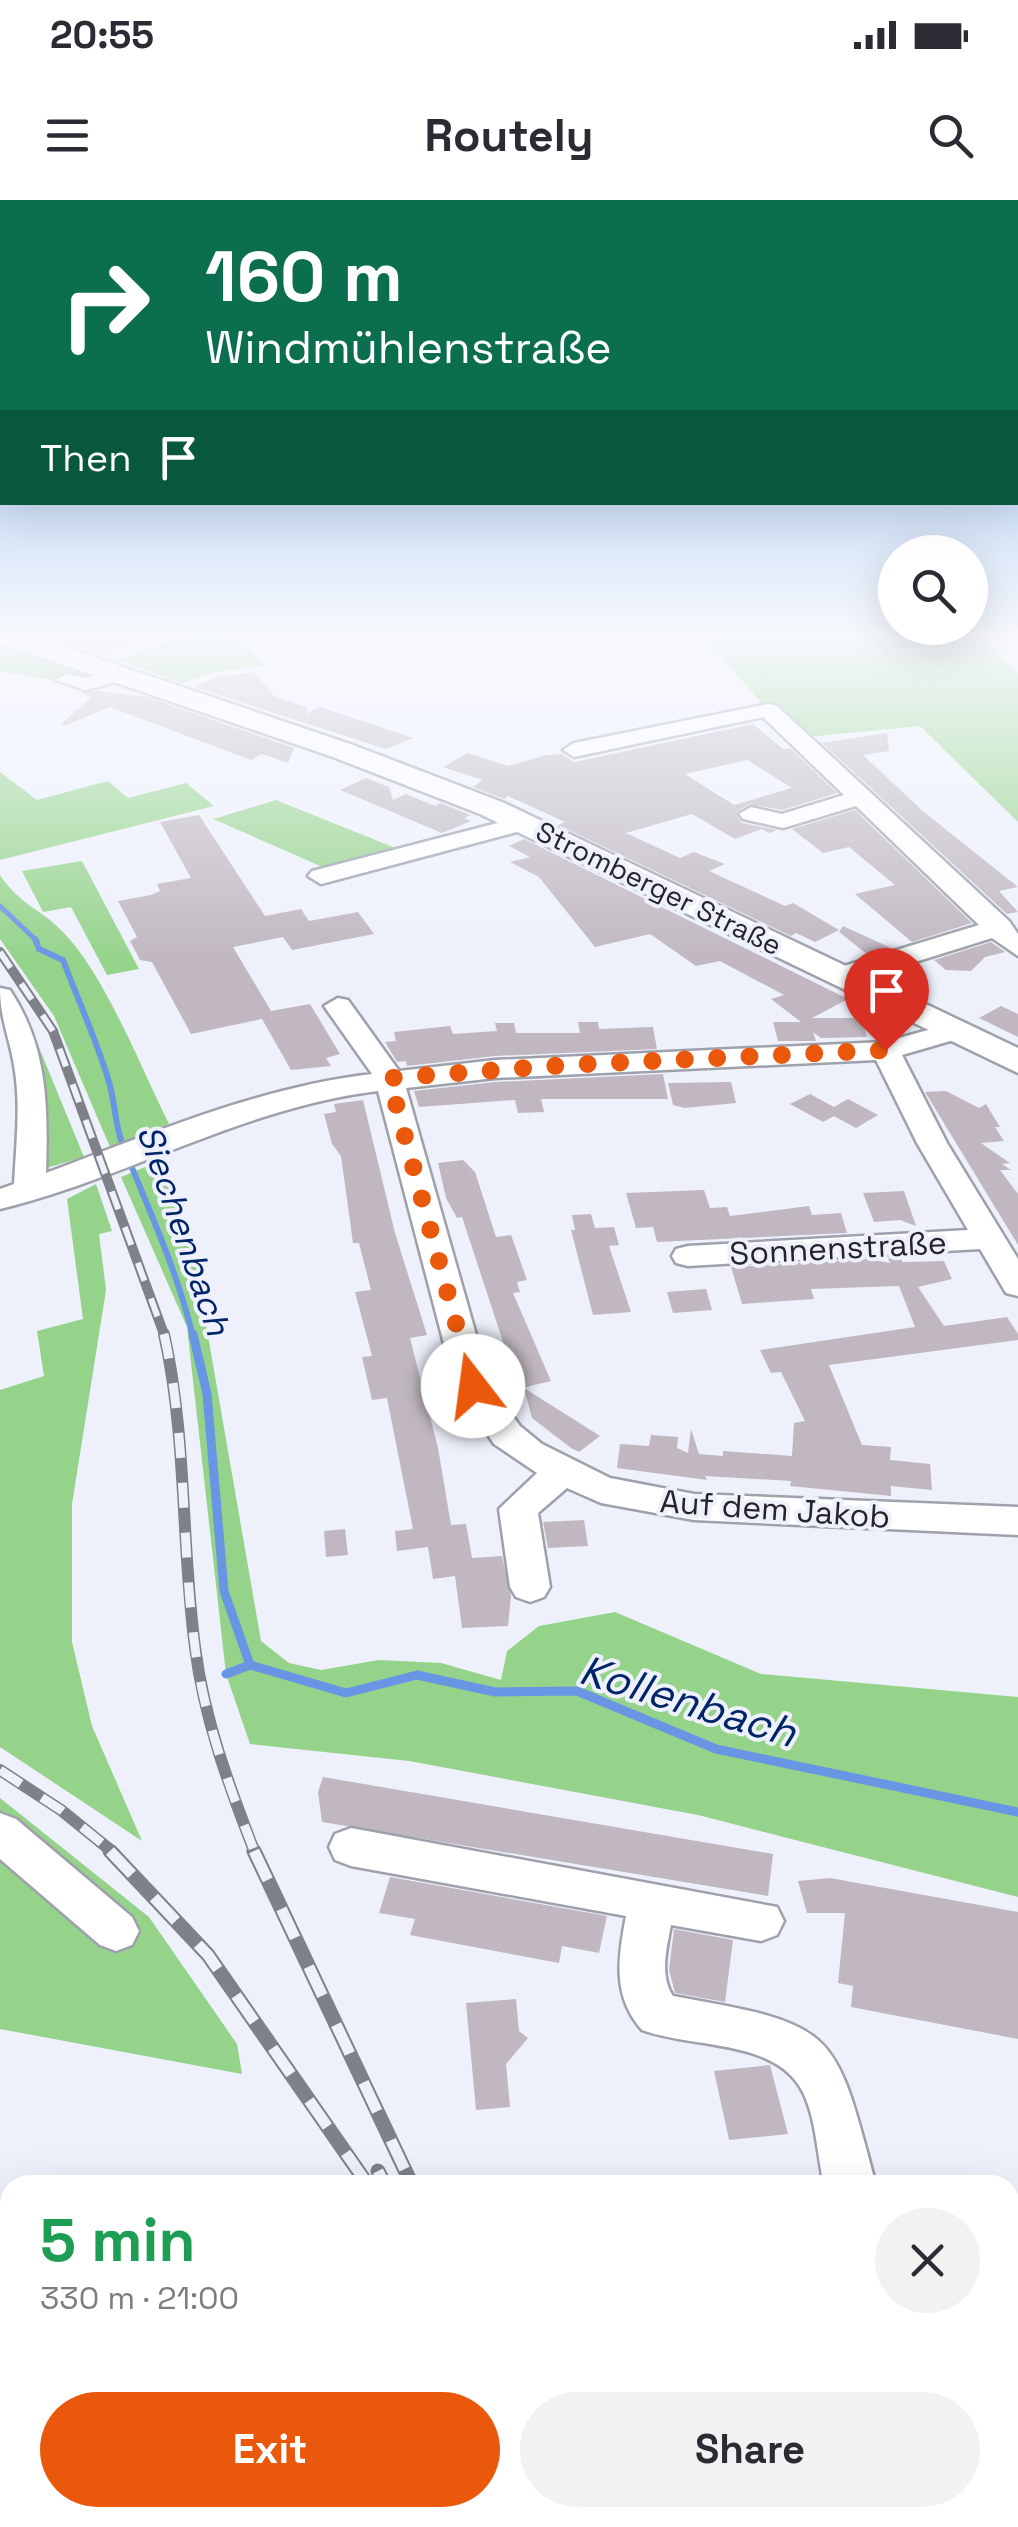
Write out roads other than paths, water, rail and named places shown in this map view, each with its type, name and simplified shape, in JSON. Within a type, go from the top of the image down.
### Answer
[{"type":"main road","name":"Stromberger Straße","points":[[325,746],[524,822],[1018,1062]]},
{"type":"street","points":[[574,750],[595,746]]},
{"type":"street","points":[[806,746],[1009,938]]},
{"type":"street","points":[[751,814],[782,821],[861,797]]},
{"type":"street","points":[[322,876],[524,822]]},
{"type":"street","points":[[841,976],[1009,938]]},
{"type":"street","points":[[0,996],[17,1020],[36,1105],[14,1196]]},
{"type":"street","points":[[338,1006],[389,1078]]},
{"type":"street","points":[[14,1196],[274,1102],[389,1078],[566,1065],[886,1050],[954,1031]]},
{"type":"street","name":"Sonnenstraße","points":[[886,1050],[932,1144],[1018,1286]]},
{"type":"street","name":"Auf dem Jakob","points":[[389,1078],[473,1386],[507,1434],[560,1473],[601,1490],[694,1508],[1018,1521]]},
{"type":"street","name":"Sonnenstraße","points":[[688,1256],[988,1238]]},
{"type":"street","points":[[530,1587],[518,1510],[560,1473]]},
{"type":"street","points":[[0,1832],[116,1931]]},
{"type":"street","points":[[352,1847],[760,1921]]},
{"type":"street","points":[[652,1902],[640,1990],[648,2006],[659,2015],[788,2042],[807,2056],[820,2074],[847,2175]]},
{"type":"waterway","name":"Siechenbach","points":[[0,906],[35,939]]},
{"type":"waterway","name":"Siechenbach","points":[[35,939],[39,949],[63,960],[99,1051],[122,1143],[170,1262],[193,1337]]},
{"type":"waterway","name":"Siechenbach","points":[[193,1334],[207,1394],[224,1591],[250,1665]]},
{"type":"waterway","name":"Kollenbach","points":[[226,1674],[250,1665]]},
{"type":"waterway","name":"Kollenbach","points":[[250,1665],[346,1693],[417,1675],[495,1692],[577,1691],[716,1749],[1018,1812]]},
{"type":"railway","points":[[0,952],[53,1031],[164,1335]]},
{"type":"railway","points":[[164,1335],[177,1412],[199,1674],[219,1752],[255,1853]]},
{"type":"railway","points":[[0,1770],[61,1810],[114,1853]]},
{"type":"railway","points":[[110,1851],[208,1955],[361,2175]]},
{"type":"railway","points":[[254,1851],[407,2175]]},
{"type":"railway","points":[[378,2171],[380,2175]]}]
